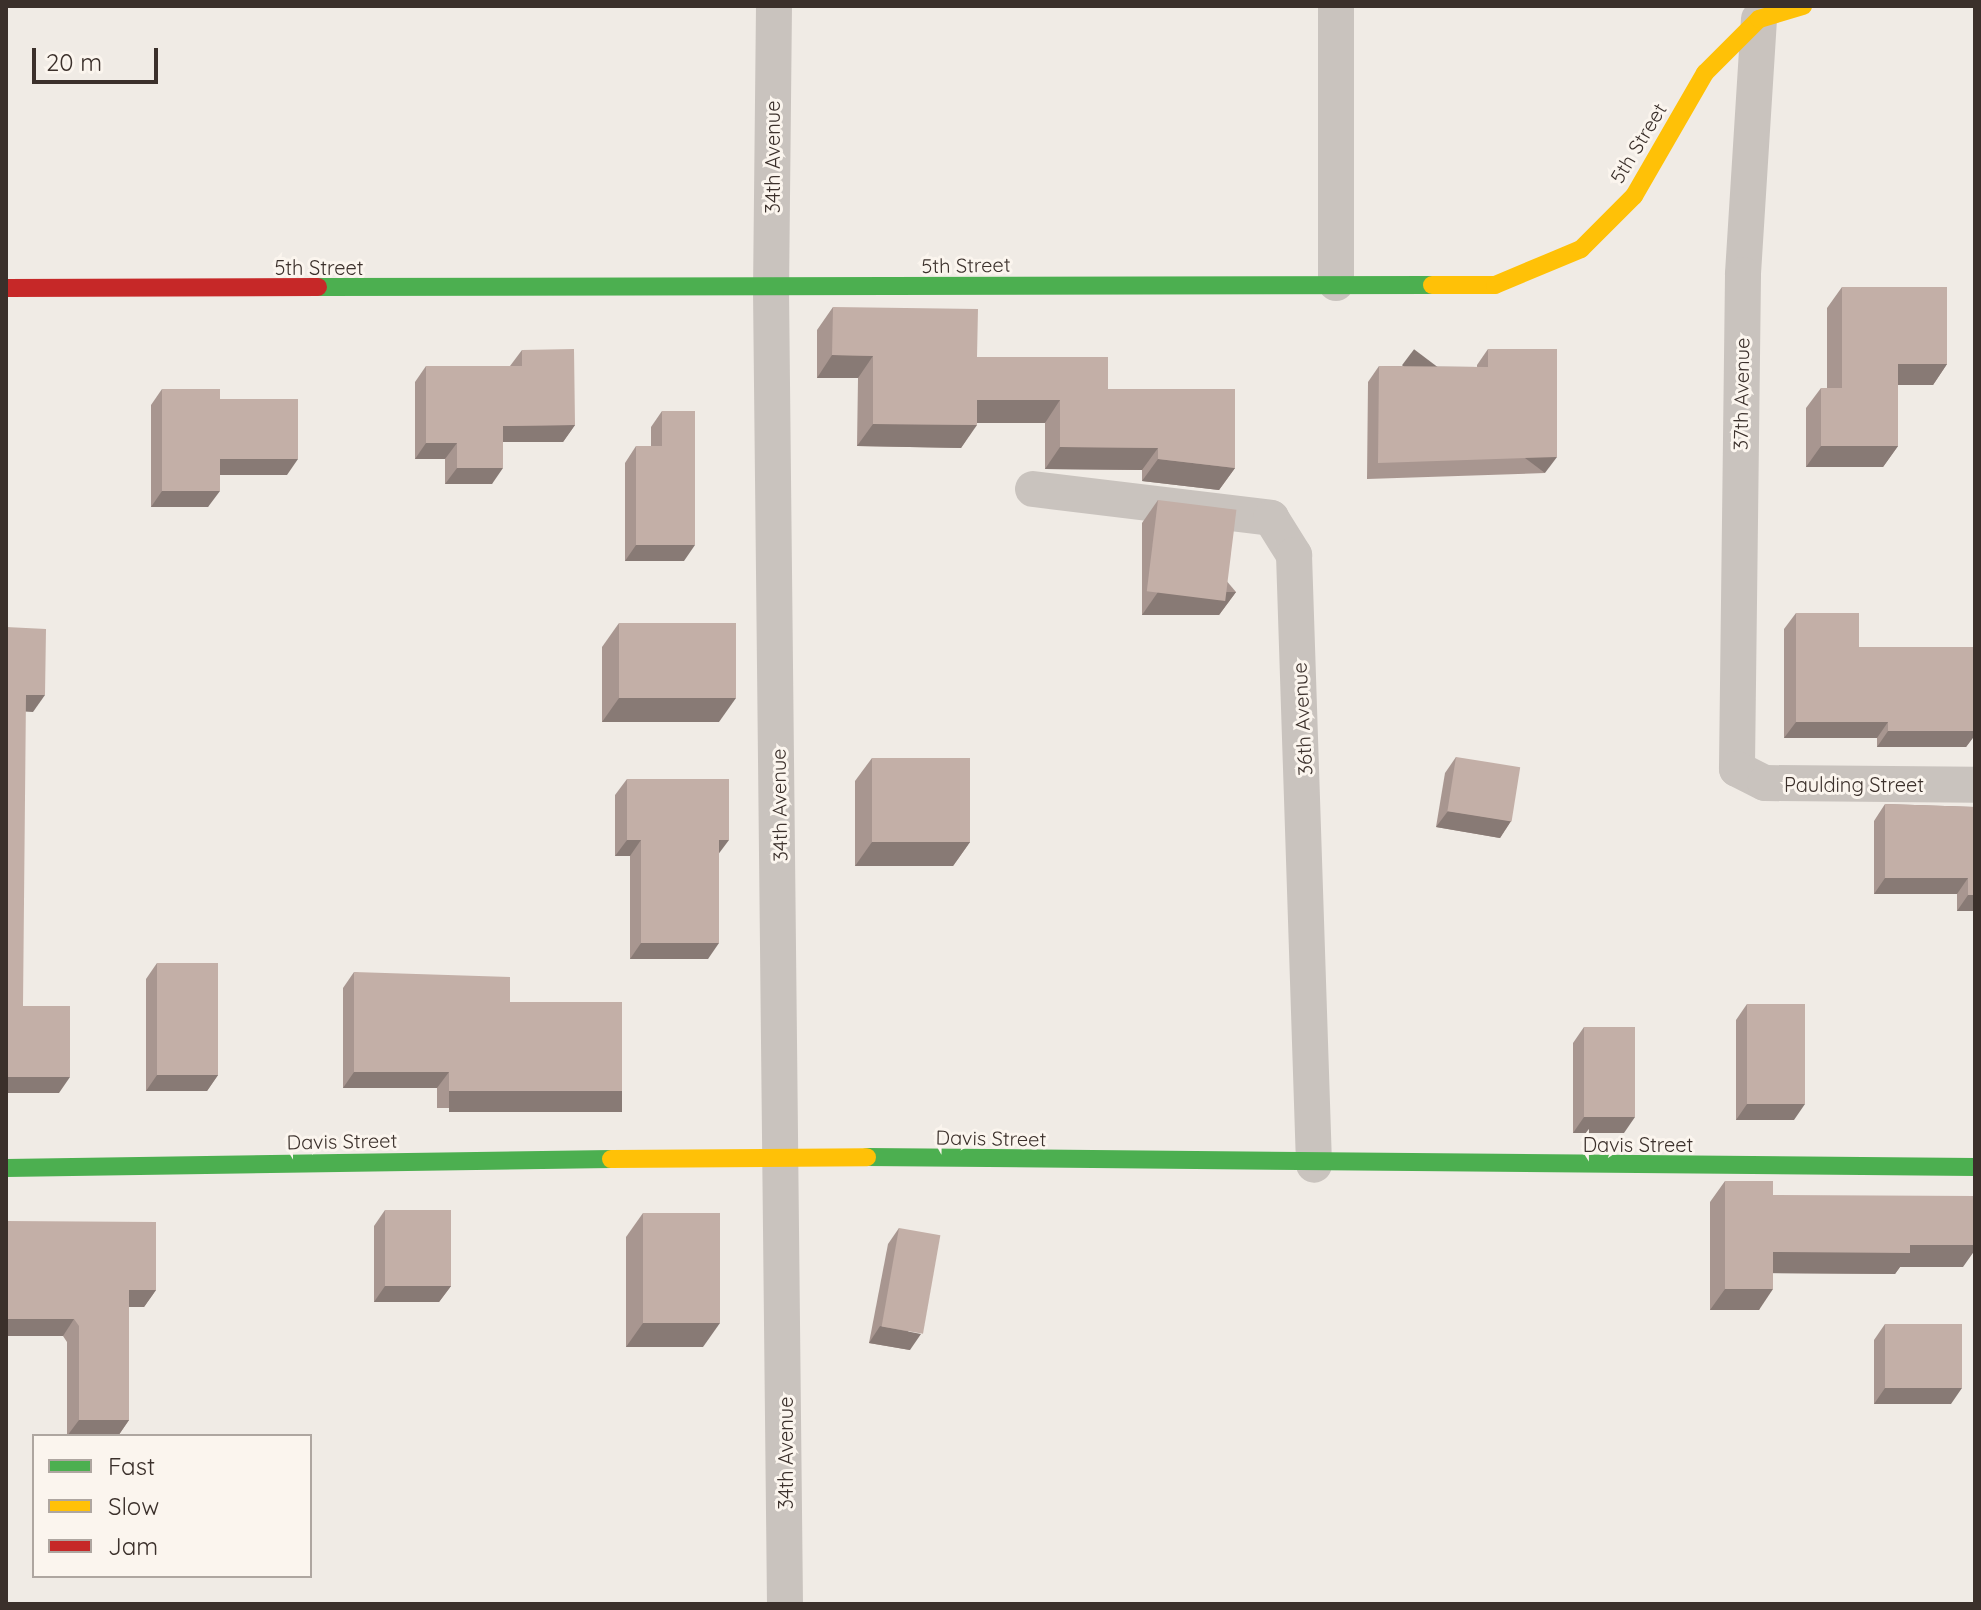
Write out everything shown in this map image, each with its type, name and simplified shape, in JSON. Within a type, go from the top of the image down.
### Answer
[{"type":"street","name":"34th Avenue","points":[[774,6],[771,290],[784,1156],[785,1604]]},
{"type":"street","points":[[1336,6],[1336,283]]},
{"type":"street","name":"5th Street","points":[[6,288],[771,290],[1336,283],[1495,285],[1581,249],[1634,196],[1705,73],[1759,19],[1803,6]]},
{"type":"street","name":"37th Avenue","points":[[1737,769],[1733,736],[1743,275],[1759,19]]},
{"type":"street","name":"36th Avenue","points":[[1033,489],[1271,518],[1294,555],[1314,1165]]},
{"type":"street","name":"Paulding Street","points":[[1737,769],[1765,783],[1975,785]]},
{"type":"street","name":"Davis Street","points":[[6,1168],[784,1156],[1314,1165],[1975,1167]]},
{"type":"building","points":[[1842,287],[1947,287],[1947,364],[1898,364],[1898,446],[1821,446],[1821,388],[1842,388]]},
{"type":"building","points":[[833,307],[978,309],[977,357],[1108,357],[1108,389],[1235,389],[1235,468],[1158,459],[1158,448],[1060,447],[1060,400],[977,400],[977,425],[873,424],[873,356],[832,355]]},
{"type":"building","points":[[574,349],[575,425],[503,426],[503,468],[457,468],[457,443],[426,443],[426,366],[522,366],[522,350]]},
{"type":"building","points":[[1488,349],[1557,349],[1557,457],[1378,463],[1379,366],[1488,367]]},
{"type":"building","points":[[162,389],[220,389],[220,399],[298,399],[298,459],[220,459],[220,491],[162,491]]},
{"type":"building","points":[[662,411],[695,411],[695,545],[636,545],[636,446],[662,446]]},
{"type":"building","points":[[1158,500],[1236,510],[1225,601],[1147,591]]},
{"type":"building","points":[[1796,613],[1859,613],[1859,647],[1975,647],[1975,731],[1888,731],[1888,722],[1796,722]]},
{"type":"building","points":[[619,623],[736,623],[736,698],[619,698]]},
{"type":"building","points":[[6,627],[46,629],[45,695],[26,695],[23,1006],[70,1006],[70,1077],[6,1077]]},
{"type":"building","points":[[1456,757],[1520,767],[1512,821],[1447,811]]},
{"type":"building","points":[[872,758],[970,758],[970,842],[872,842]]},
{"type":"building","points":[[627,779],[729,779],[729,840],[719,840],[719,943],[641,943],[641,840],[627,840]]},
{"type":"building","points":[[1885,804],[1975,807],[1975,895],[1968,895],[1968,878],[1885,878]]},
{"type":"building","points":[[157,963],[218,963],[218,1075],[157,1075]]},
{"type":"building","points":[[354,972],[510,977],[510,1002],[622,1002],[622,1091],[449,1091],[449,1072],[354,1072]]},
{"type":"building","points":[[1747,1004],[1805,1004],[1805,1104],[1747,1104]]},
{"type":"building","points":[[1584,1027],[1635,1027],[1635,1117],[1584,1117]]},
{"type":"building","points":[[1725,1181],[1773,1181],[1773,1195],[1975,1196],[1975,1245],[1910,1245],[1910,1253],[1773,1252],[1773,1289],[1725,1289]]},
{"type":"building","points":[[385,1210],[451,1210],[451,1286],[385,1286]]},
{"type":"building","points":[[643,1213],[720,1213],[720,1323],[643,1323]]},
{"type":"building","points":[[6,1221],[156,1222],[156,1290],[129,1290],[129,1420],[79,1420],[79,1326],[74,1319],[6,1319]]},
{"type":"building","points":[[899,1228],[940,1235],[923,1334],[882,1326]]},
{"type":"building","points":[[1885,1324],[1962,1324],[1962,1388],[1885,1388]]},
{"type":"traffic: fast","points":[[318,287],[1432,285]]},
{"type":"traffic: fast","points":[[867,1157],[1975,1167]]},
{"type":"traffic: fast","points":[[6,1168],[611,1159]]},
{"type":"traffic: slow","points":[[1432,285],[1495,285],[1581,249],[1634,196],[1705,73],[1759,19],[1803,6]]},
{"type":"traffic: slow","points":[[611,1159],[867,1157]]},
{"type":"traffic: jam","points":[[6,288],[318,287]]}]
